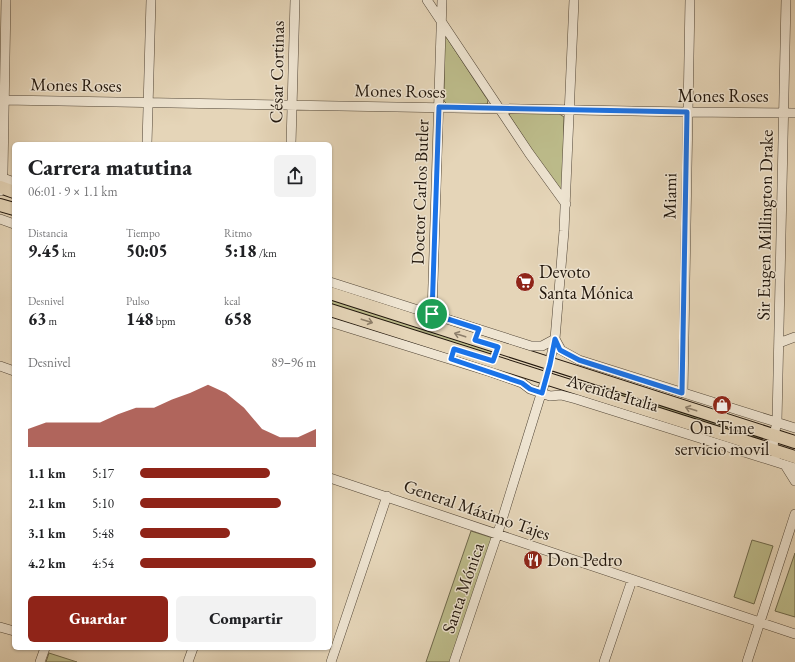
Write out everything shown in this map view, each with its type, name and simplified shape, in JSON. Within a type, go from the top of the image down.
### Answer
[{"type":"main road","points":[[1,184],[12,191]]},
{"type":"main road","points":[[0,205],[12,208]]},
{"type":"main road","name":"Avenida Italia","points":[[332,294],[477,334],[498,341],[537,360],[795,442]]},
{"type":"main road","name":"Avenida Italia","points":[[332,311],[492,367],[546,378],[795,457]]},
{"type":"main road","points":[[492,367],[501,360],[537,367],[550,364]]},
{"type":"main road","points":[[546,378],[552,375],[557,375],[604,382]]},
{"type":"street","points":[[6,0],[1,184],[12,182]]},
{"type":"street","points":[[148,142],[151,0]]},
{"type":"street","name":"César Cortinas","points":[[291,142],[295,0]]},
{"type":"street","points":[[427,0],[499,108],[566,204]]},
{"type":"street","name":"Doctor Carlos Butler","points":[[432,314],[442,0]]},
{"type":"street","name":"Santa Mónica","points":[[454,662],[498,534],[542,393],[555,339],[566,204],[574,0]]},
{"type":"street","name":"Miami","points":[[682,393],[690,0]]},
{"type":"street","name":"Sir Eugen Millington Drake","points":[[773,450],[777,422],[786,0]]},
{"type":"street","name":"Mones Roses","points":[[4,100],[795,113]]},
{"type":"street","points":[[0,219],[12,223]]},
{"type":"street","name":"Avenida Italia","points":[[332,283],[432,314],[477,334]]},
{"type":"street","name":"Avenida Italia","points":[[332,323],[452,354]]},
{"type":"street","points":[[779,343],[795,337]]},
{"type":"street","name":"Avenida Italia","points":[[498,341],[537,347],[555,339],[560,350],[579,360],[795,428]]},
{"type":"street","points":[[492,367],[498,341]]},
{"type":"street","points":[[0,366],[12,370]]},
{"type":"street","name":"Avenida Italia","points":[[492,367],[530,389],[550,396],[561,395],[576,399],[790,467]]},
{"type":"street","name":"Avenida Italia","points":[[600,396],[604,382]]},
{"type":"street","points":[[773,450],[790,467],[795,481]]},
{"type":"street","name":"General Máximo Tajes","points":[[332,479],[795,634]]},
{"type":"street","points":[[331,662],[386,496]]},
{"type":"street","points":[[747,662],[795,514]]},
{"type":"street","points":[[604,662],[632,580]]},
{"type":"street","points":[[0,627],[12,630]]},
{"type":"street","points":[[40,662],[44,650]]},
{"type":"street","points":[[188,662],[192,650]]},
{"type":"shaded area","points":[[444,37],[447,38],[488,100],[487,105],[447,104],[444,101]]},
{"type":"shaded area","points":[[511,113],[558,113],[564,117],[563,192],[552,181],[509,115]]},
{"type":"shaded area","points":[[332,300],[491,351],[491,355],[332,306]]},
{"type":"shaded area","points":[[610,388],[761,437],[762,441],[606,393],[606,390]]},
{"type":"shaded area","points":[[471,531],[493,538],[451,662],[426,662]]},
{"type":"shaded area","points":[[752,540],[773,546],[754,604],[734,597]]},
{"type":"shaded area","points":[[795,553],[795,617],[775,611]]},
{"type":"shaded area","points":[[49,653],[77,662],[46,662]]},
{"type":"place","name":"Devoto Santa Mónica","points":[[525,282]]},
{"type":"place","name":"On Time servicio movil","points":[[722,405]]},
{"type":"place","name":"Don Pedro","points":[[533,560]]},
{"type":"route","points":[[439,107],[687,112],[682,393],[579,360],[560,350],[555,339],[542,393],[530,389],[522,383],[451,359],[454,349],[493,361],[498,347],[475,340],[479,329],[432,314],[439,107]]}]
